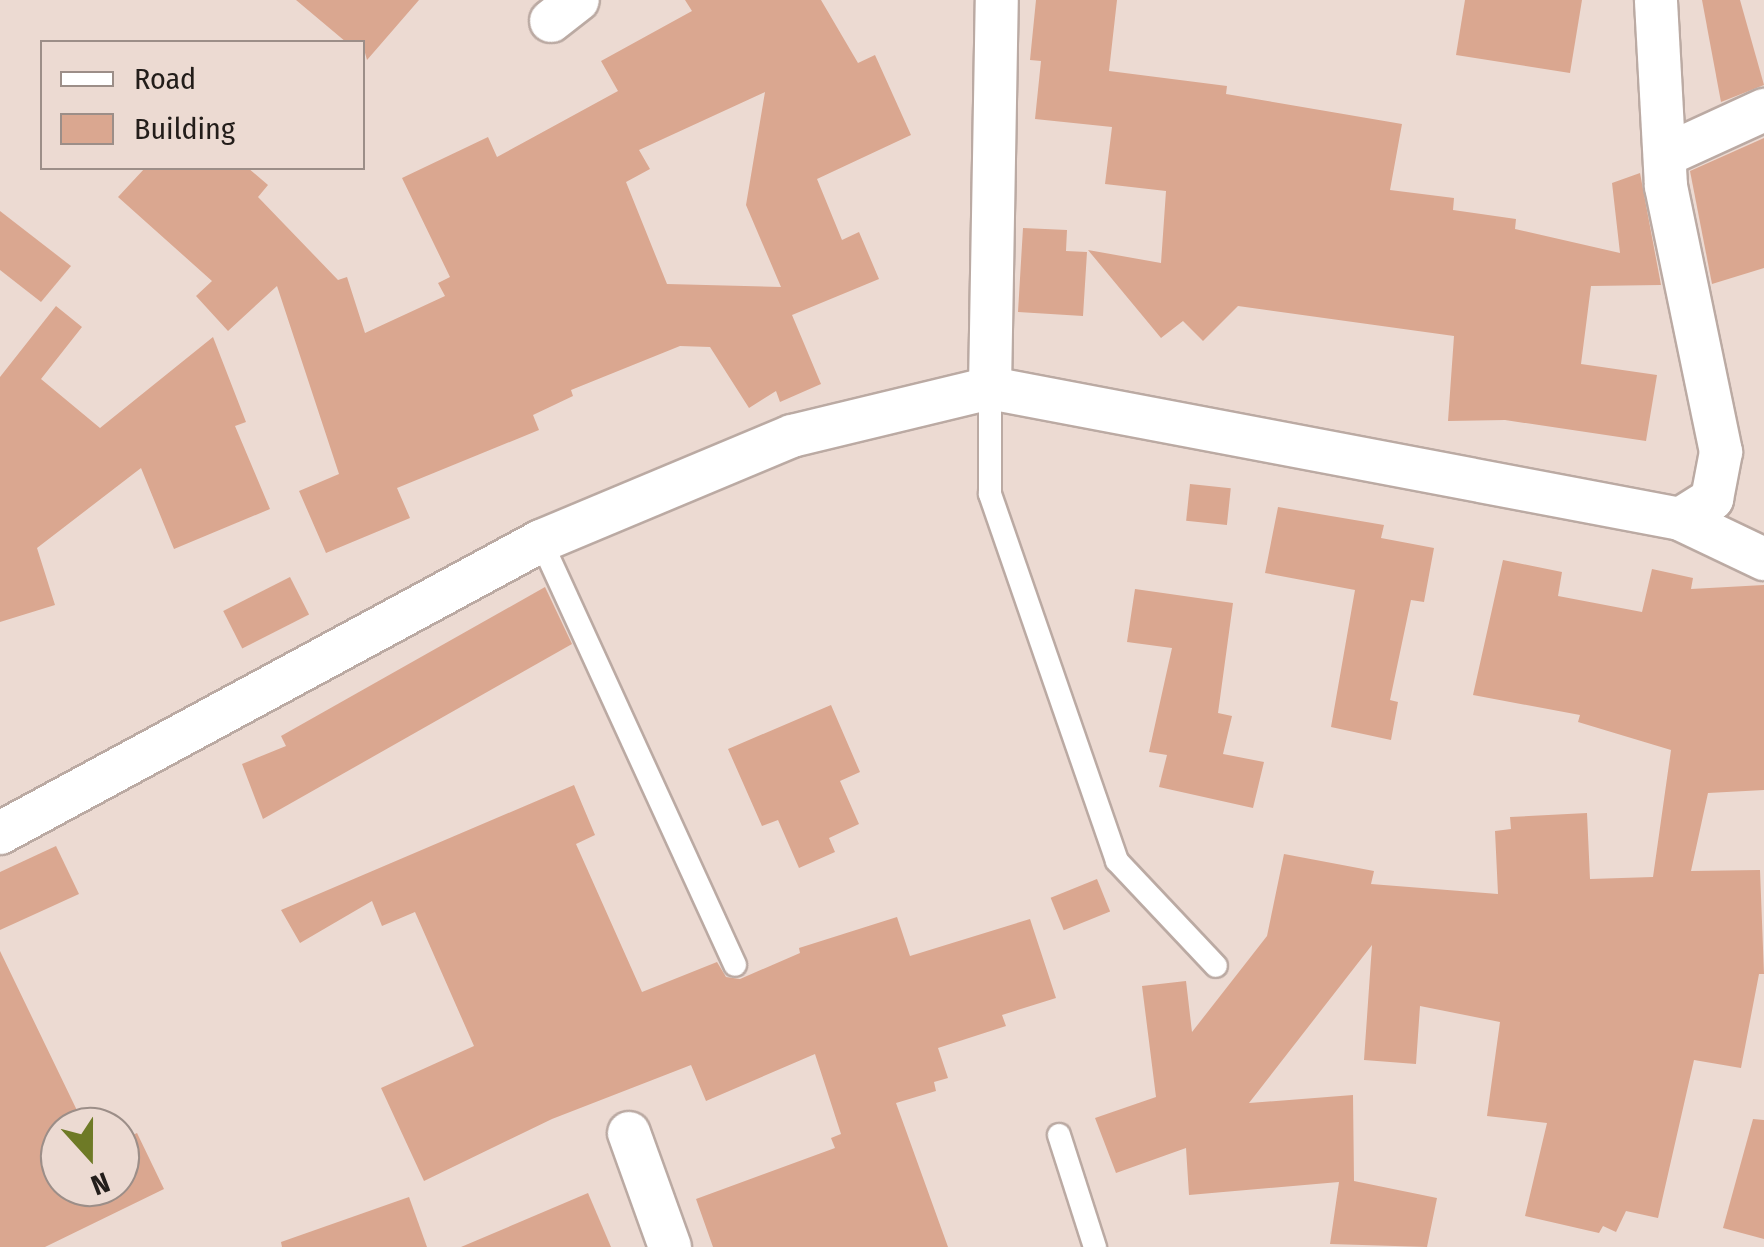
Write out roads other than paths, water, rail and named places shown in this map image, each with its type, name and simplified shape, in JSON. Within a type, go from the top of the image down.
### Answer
[{"type":"street","points":[[990,388],[997,0]]},
{"type":"street","points":[[1656,0],[1668,154],[1666,186],[1721,452],[1712,498],[1680,519]]},
{"type":"street","points":[[1668,154],[1764,110]]},
{"type":"street","points":[[0,833],[541,541],[792,436],[990,388],[1680,519],[1764,559]]},
{"type":"street","points":[[629,1133],[670,1247]]},
{"type":"lane","points":[[990,388],[990,494],[1118,861],[1216,966]]},
{"type":"lane","points":[[541,541],[735,966]]},
{"type":"lane","points":[[1059,1135],[1094,1247]]}]
